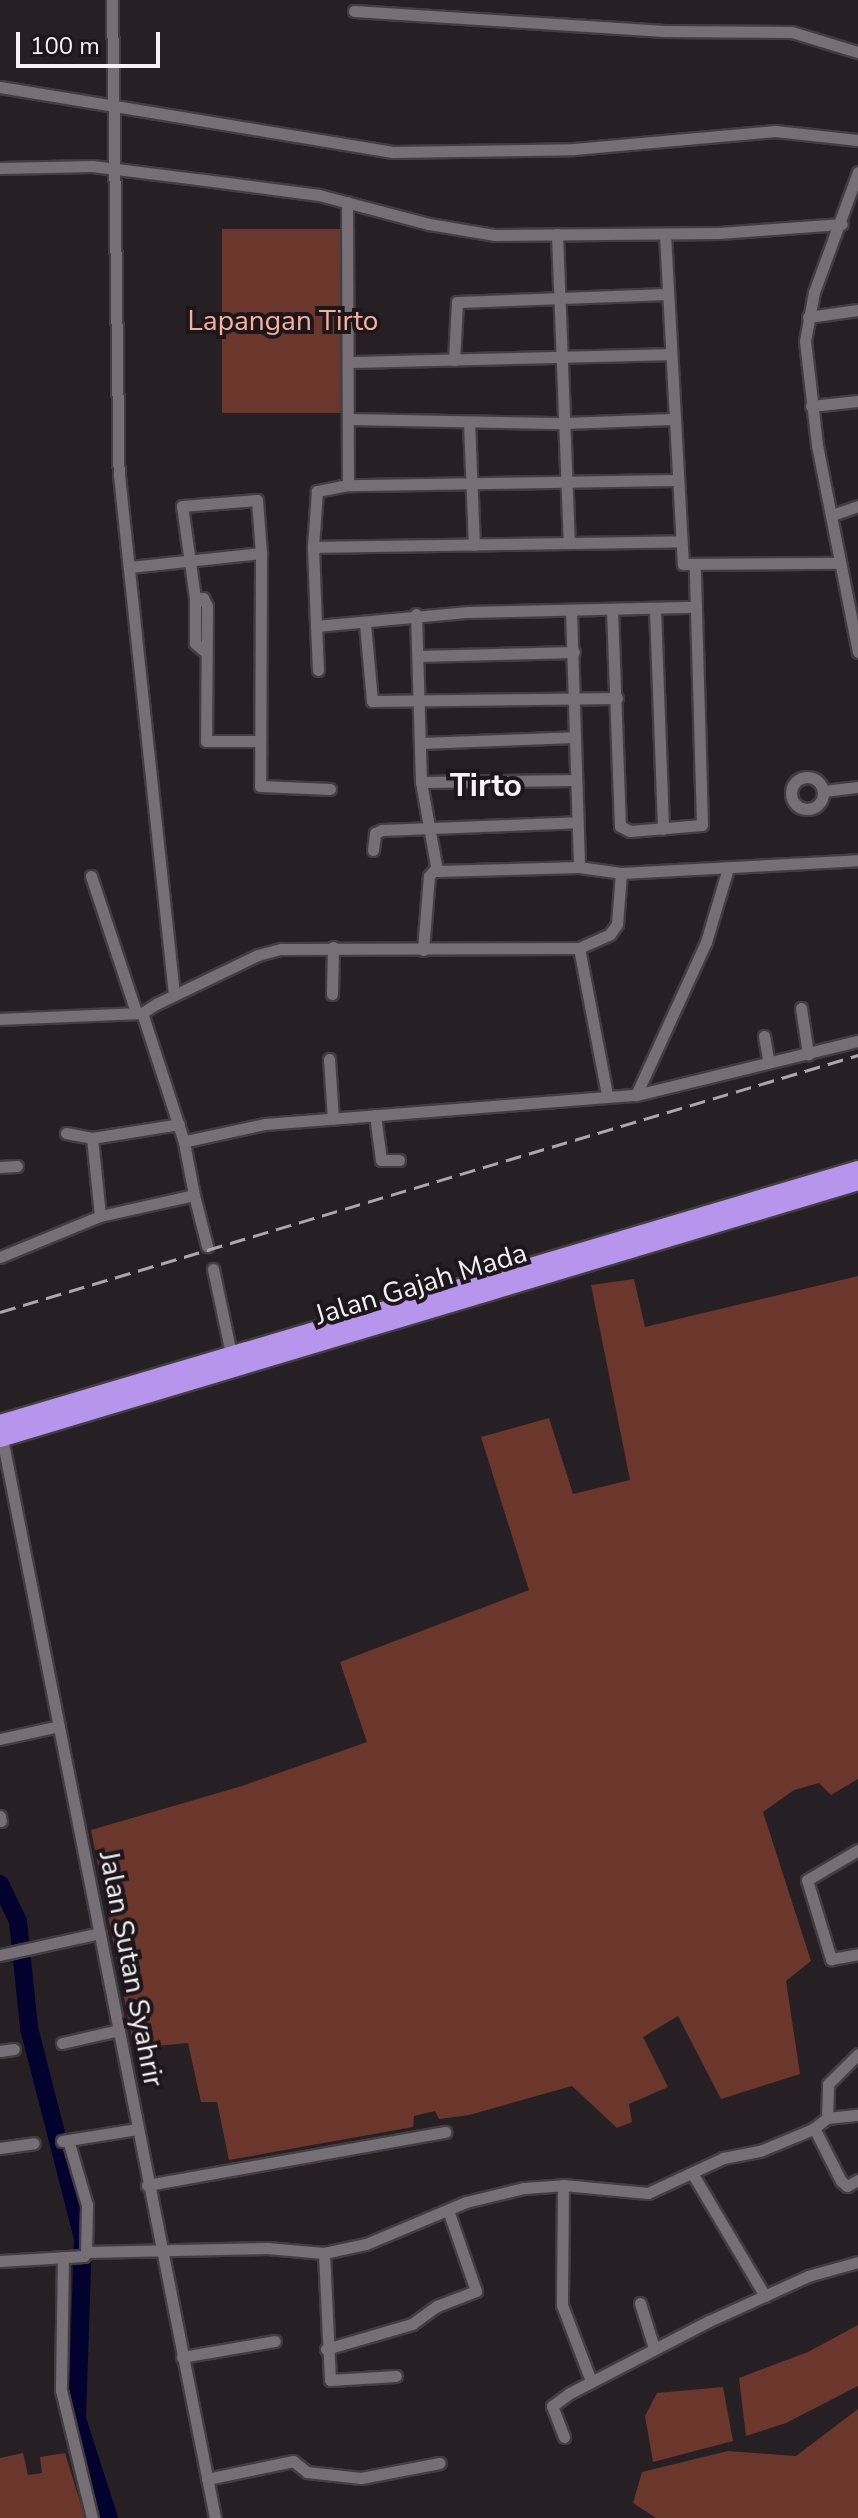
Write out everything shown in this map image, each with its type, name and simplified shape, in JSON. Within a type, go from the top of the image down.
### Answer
[{"type":"highway","name":"Jalan Gajah Mada","points":[[0,1432],[231,1354],[858,1169]]},
{"type":"highway","name":"Jalan Gajah Mada","points":[[0,1432],[858,1182]]},
{"type":"street","points":[[112,0],[114,105],[111,169],[119,475],[174,995]]},
{"type":"street","points":[[354,11],[664,31],[792,32],[858,52]]},
{"type":"street","points":[[0,87],[393,152],[574,149],[775,131],[858,140]]},
{"type":"street","points":[[0,168],[111,169],[347,202],[463,231],[665,234],[842,224]]},
{"type":"street","points":[[858,172],[808,317],[805,341],[811,406],[840,563],[854,611],[858,652]]},
{"type":"street","points":[[347,202],[348,485]]},
{"type":"street","points":[[557,234],[569,543]]},
{"type":"street","points":[[665,234],[675,480],[683,564],[695,568],[840,563]]},
{"type":"street","points":[[454,360],[457,302],[667,294]]},
{"type":"street","points":[[808,317],[858,310]]},
{"type":"street","points":[[349,362],[669,354]]},
{"type":"street","points":[[811,406],[858,401]]},
{"type":"street","points":[[349,419],[565,423],[672,419]]},
{"type":"street","points":[[469,422],[474,545]]},
{"type":"street","points":[[318,670],[313,547],[317,491],[348,485],[675,480]]},
{"type":"street","points":[[258,741],[207,742],[203,650],[209,642],[207,606],[203,598],[195,598],[187,561],[181,512],[186,504],[257,500],[261,553],[258,741],[262,789],[330,789]]},
{"type":"street","points":[[832,515],[858,506]]},
{"type":"street","points":[[313,547],[681,541]]},
{"type":"street","points":[[130,567],[261,553]]},
{"type":"street","points":[[612,609],[617,698],[618,821],[624,830],[663,829],[704,822],[695,568]]},
{"type":"street","points":[[316,626],[365,624],[416,614],[696,607]]},
{"type":"street","points":[[655,609],[663,829]]},
{"type":"street","points":[[571,610],[579,867]]},
{"type":"street","points":[[416,614],[421,782],[431,828],[435,869],[429,876],[423,950]]},
{"type":"street","points":[[365,624],[372,701],[419,698],[617,698]]},
{"type":"street","points":[[418,656],[574,652]]},
{"type":"street","points":[[421,743],[574,737]]},
{"type":"street","points":[[421,782],[576,780]]},
{"type":"street","points":[[824,791],[858,787]]},
{"type":"street","points":[[373,850],[378,831],[577,822]]},
{"type":"street","points":[[435,869],[579,867],[621,873],[858,860]]},
{"type":"street","points":[[636,1095],[706,942],[728,868]]},
{"type":"street","points":[[0,1019],[139,1013],[258,955],[333,947],[423,950],[579,948],[610,934],[617,924],[621,873]]},
{"type":"street","points":[[91,876],[179,1124],[207,1246]]},
{"type":"street","points":[[332,994],[333,947]]},
{"type":"street","points":[[579,948],[607,1095]]},
{"type":"street","points":[[801,1008],[808,1054]]},
{"type":"street","points":[[764,1036],[769,1063]]},
{"type":"street","points":[[184,1142],[265,1124],[636,1095],[858,1041]]},
{"type":"street","points":[[329,1059],[333,1119]]},
{"type":"street","points":[[375,1115],[381,1160],[399,1160]]},
{"type":"street","points":[[66,1133],[92,1138],[179,1124]]},
{"type":"street","points":[[92,1138],[100,1216]]},
{"type":"street","points":[[0,1167],[17,1166]]},
{"type":"street","points":[[0,1257],[100,1216],[194,1195]]},
{"type":"street","points":[[213,1269],[231,1354]]},
{"type":"street","name":"Jalan Sutan Syahrir","points":[[0,1432],[215,2518]]},
{"type":"street","points":[[0,1739],[59,1726]]},
{"type":"street","points":[[858,1850],[807,1881],[832,1961],[858,1954]]},
{"type":"street","points":[[1,1955],[100,1933]]},
{"type":"street","points":[[62,2043],[119,2030]]},
{"type":"street","points":[[0,2051],[14,2049]]},
{"type":"street","points":[[827,2118],[828,2084],[858,2054]]},
{"type":"street","points":[[0,2261],[85,2254],[267,2248],[324,2253],[366,2244],[491,2194],[563,2185],[631,2194],[814,2128],[827,2118],[858,2115]]},
{"type":"street","points":[[814,2128],[841,2181],[847,2186],[858,2180]]},
{"type":"street","points":[[85,2254],[87,2205],[65,2140],[137,2129]]},
{"type":"street","points":[[147,2185],[445,2132]]},
{"type":"street","points":[[0,2148],[34,2143]]},
{"type":"street","points":[[692,2173],[765,2296]]},
{"type":"street","points":[[563,2185],[562,2305],[591,2381]]},
{"type":"street","points":[[326,2349],[412,2324],[437,2306],[476,2291],[448,2210]]},
{"type":"street","points":[[324,2253],[326,2349],[332,2382],[396,2376]]},
{"type":"street","points":[[64,2257],[61,2390],[92,2518]]},
{"type":"street","points":[[564,2437],[552,2405],[591,2381],[709,2321],[808,2276],[858,2262]]},
{"type":"street","points":[[640,2303],[654,2348]]},
{"type":"street","points":[[182,2357],[275,2341]]},
{"type":"street","points":[[207,2479],[293,2461],[305,2472],[357,2478],[440,2463]]},
{"type":"green space","name":"Lapangan Tirto","points":[[222,229],[343,229],[343,413],[222,413]]},
{"type":"green space","points":[[858,1276],[858,1779],[831,1795],[819,1783],[794,1790],[763,1812],[811,1961],[786,1981],[800,2074],[721,2099],[678,2016],[643,2037],[668,2087],[629,2104],[632,2122],[617,2128],[572,2086],[469,2115],[439,2119],[435,2111],[414,2116],[413,2127],[229,2160],[217,2102],[201,2102],[188,2043],[134,2048],[91,1830],[242,1786],[367,1742],[340,1662],[529,1590],[481,1437],[549,1418],[573,1494],[630,1480],[591,1285],[634,1279],[645,1327]]},
{"type":"green space","points":[[858,2325],[858,2386],[786,2423],[746,2436],[739,2378],[808,2352]]},
{"type":"green space","points":[[723,2387],[733,2441],[653,2462],[645,2416],[657,2393]]},
{"type":"green space","points":[[858,2409],[858,2518],[656,2518],[633,2503],[642,2472],[728,2451],[796,2456]]},
{"type":"green space","points":[[23,2453],[28,2475],[42,2473],[40,2457],[65,2453],[85,2518],[0,2518],[0,2458]]},
{"type":"waterway","points":[[0,1884],[18,1921],[29,2028],[83,2238],[77,2419],[109,2518]]},
{"type":"railway","points":[[0,1312],[858,1055]]},
{"type":"district","name":"Tirto","points":[[486,786]]}]
